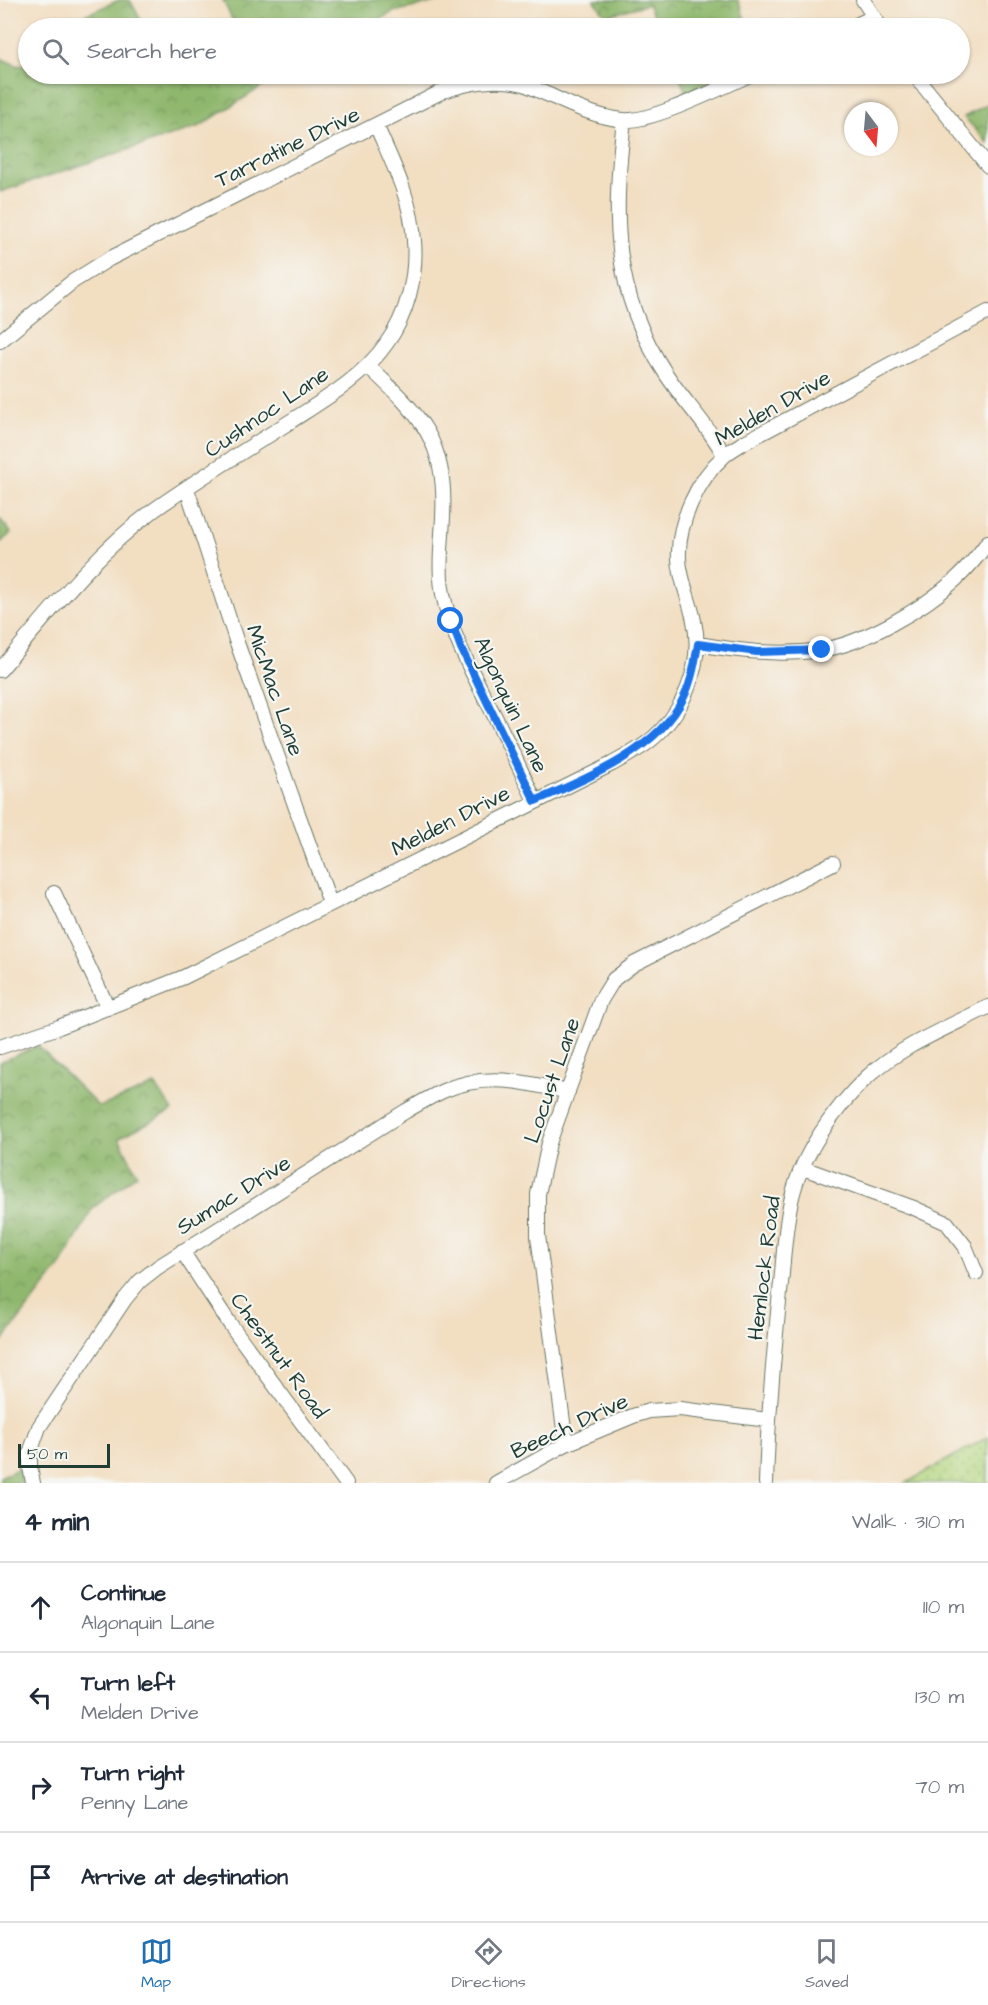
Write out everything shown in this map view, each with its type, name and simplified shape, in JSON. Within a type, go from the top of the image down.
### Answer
[{"type":"street","points":[[863,0],[874,18]]},
{"type":"street","name":"Tarratine Drive","points":[[0,341],[72,282],[109,259],[443,91],[463,84]]},
{"type":"street","name":"Tarratine Drive","points":[[520,84],[590,112],[624,120],[651,116],[728,84]]},
{"type":"street","points":[[922,84],[988,166]]},
{"type":"street","points":[[624,120],[617,220],[621,269],[629,298],[652,353],[678,393],[724,455]]},
{"type":"street","name":"Cushnoc Lane","points":[[0,670],[66,593],[113,545],[155,510],[320,402],[368,366],[388,343],[400,322],[408,297],[414,251],[410,212],[376,125]]},
{"type":"street","name":"Melden Drive","points":[[0,1047],[59,1027],[184,977],[630,754],[648,742],[664,727],[684,698],[692,676],[698,644],[695,621],[679,558],[680,539],[684,521],[709,472],[724,455],[788,418],[988,312]]},
{"type":"street","name":"Algonquin Lane","points":[[368,366],[406,404],[424,426],[437,452],[442,467],[444,496],[440,552],[443,594],[461,648],[535,801]]},
{"type":"street","name":"MicMac Lane","points":[[187,489],[236,640],[330,903]]},
{"type":"street","points":[[698,644],[757,652],[801,652],[843,645],[902,617],[938,594],[970,565],[988,542]]},
{"type":"street","name":"Locust Lane","points":[[566,1444],[538,1222],[540,1181],[549,1143],[601,1000],[614,979],[634,964],[833,863]]},
{"type":"street","points":[[54,893],[108,1008]]},
{"type":"street","name":"Hemlock Road","points":[[766,1483],[773,1359],[792,1197],[802,1168],[835,1112],[866,1078],[903,1051],[988,1007]]},
{"type":"street","name":"Sumac Drive","points":[[33,1483],[30,1452],[39,1427],[124,1299],[140,1281],[182,1251],[406,1111],[444,1090],[475,1082],[508,1080],[568,1092]]},
{"type":"street","points":[[802,1168],[914,1208],[948,1223],[965,1246],[976,1273]]},
{"type":"street","name":"Chestnut Road","points":[[182,1251],[230,1324],[346,1483]]},
{"type":"street","name":"Beech Drive","points":[[496,1483],[566,1444],[633,1416],[665,1409],[680,1409],[768,1420]]},
{"type":"green space","points":[[119,0],[130,0],[140,18],[83,18]]},
{"type":"green space","points":[[223,0],[446,0],[393,12],[382,18],[231,18]]},
{"type":"green space","points":[[594,0],[738,0],[744,18],[654,18],[648,4],[606,16]]},
{"type":"green space","points":[[0,58],[18,66],[18,84],[266,84],[200,126],[0,192]]},
{"type":"green space","points":[[682,84],[704,84],[686,92]]},
{"type":"green space","points":[[988,104],[988,143],[964,117]]},
{"type":"green space","points":[[0,519],[11,533],[0,543]]},
{"type":"green space","points":[[38,1046],[99,1107],[155,1085],[173,1110],[119,1138],[137,1174],[93,1208],[62,1264],[0,1344],[0,1062]]},
{"type":"green space","points":[[988,1437],[988,1483],[906,1483]]},
{"type":"green space","points":[[22,1467],[27,1483],[0,1483],[0,1477]]},
{"type":"route","points":[[451,621],[461,648],[535,801],[630,754],[664,727],[684,698],[692,676],[698,644],[757,652],[822,650]]}]
